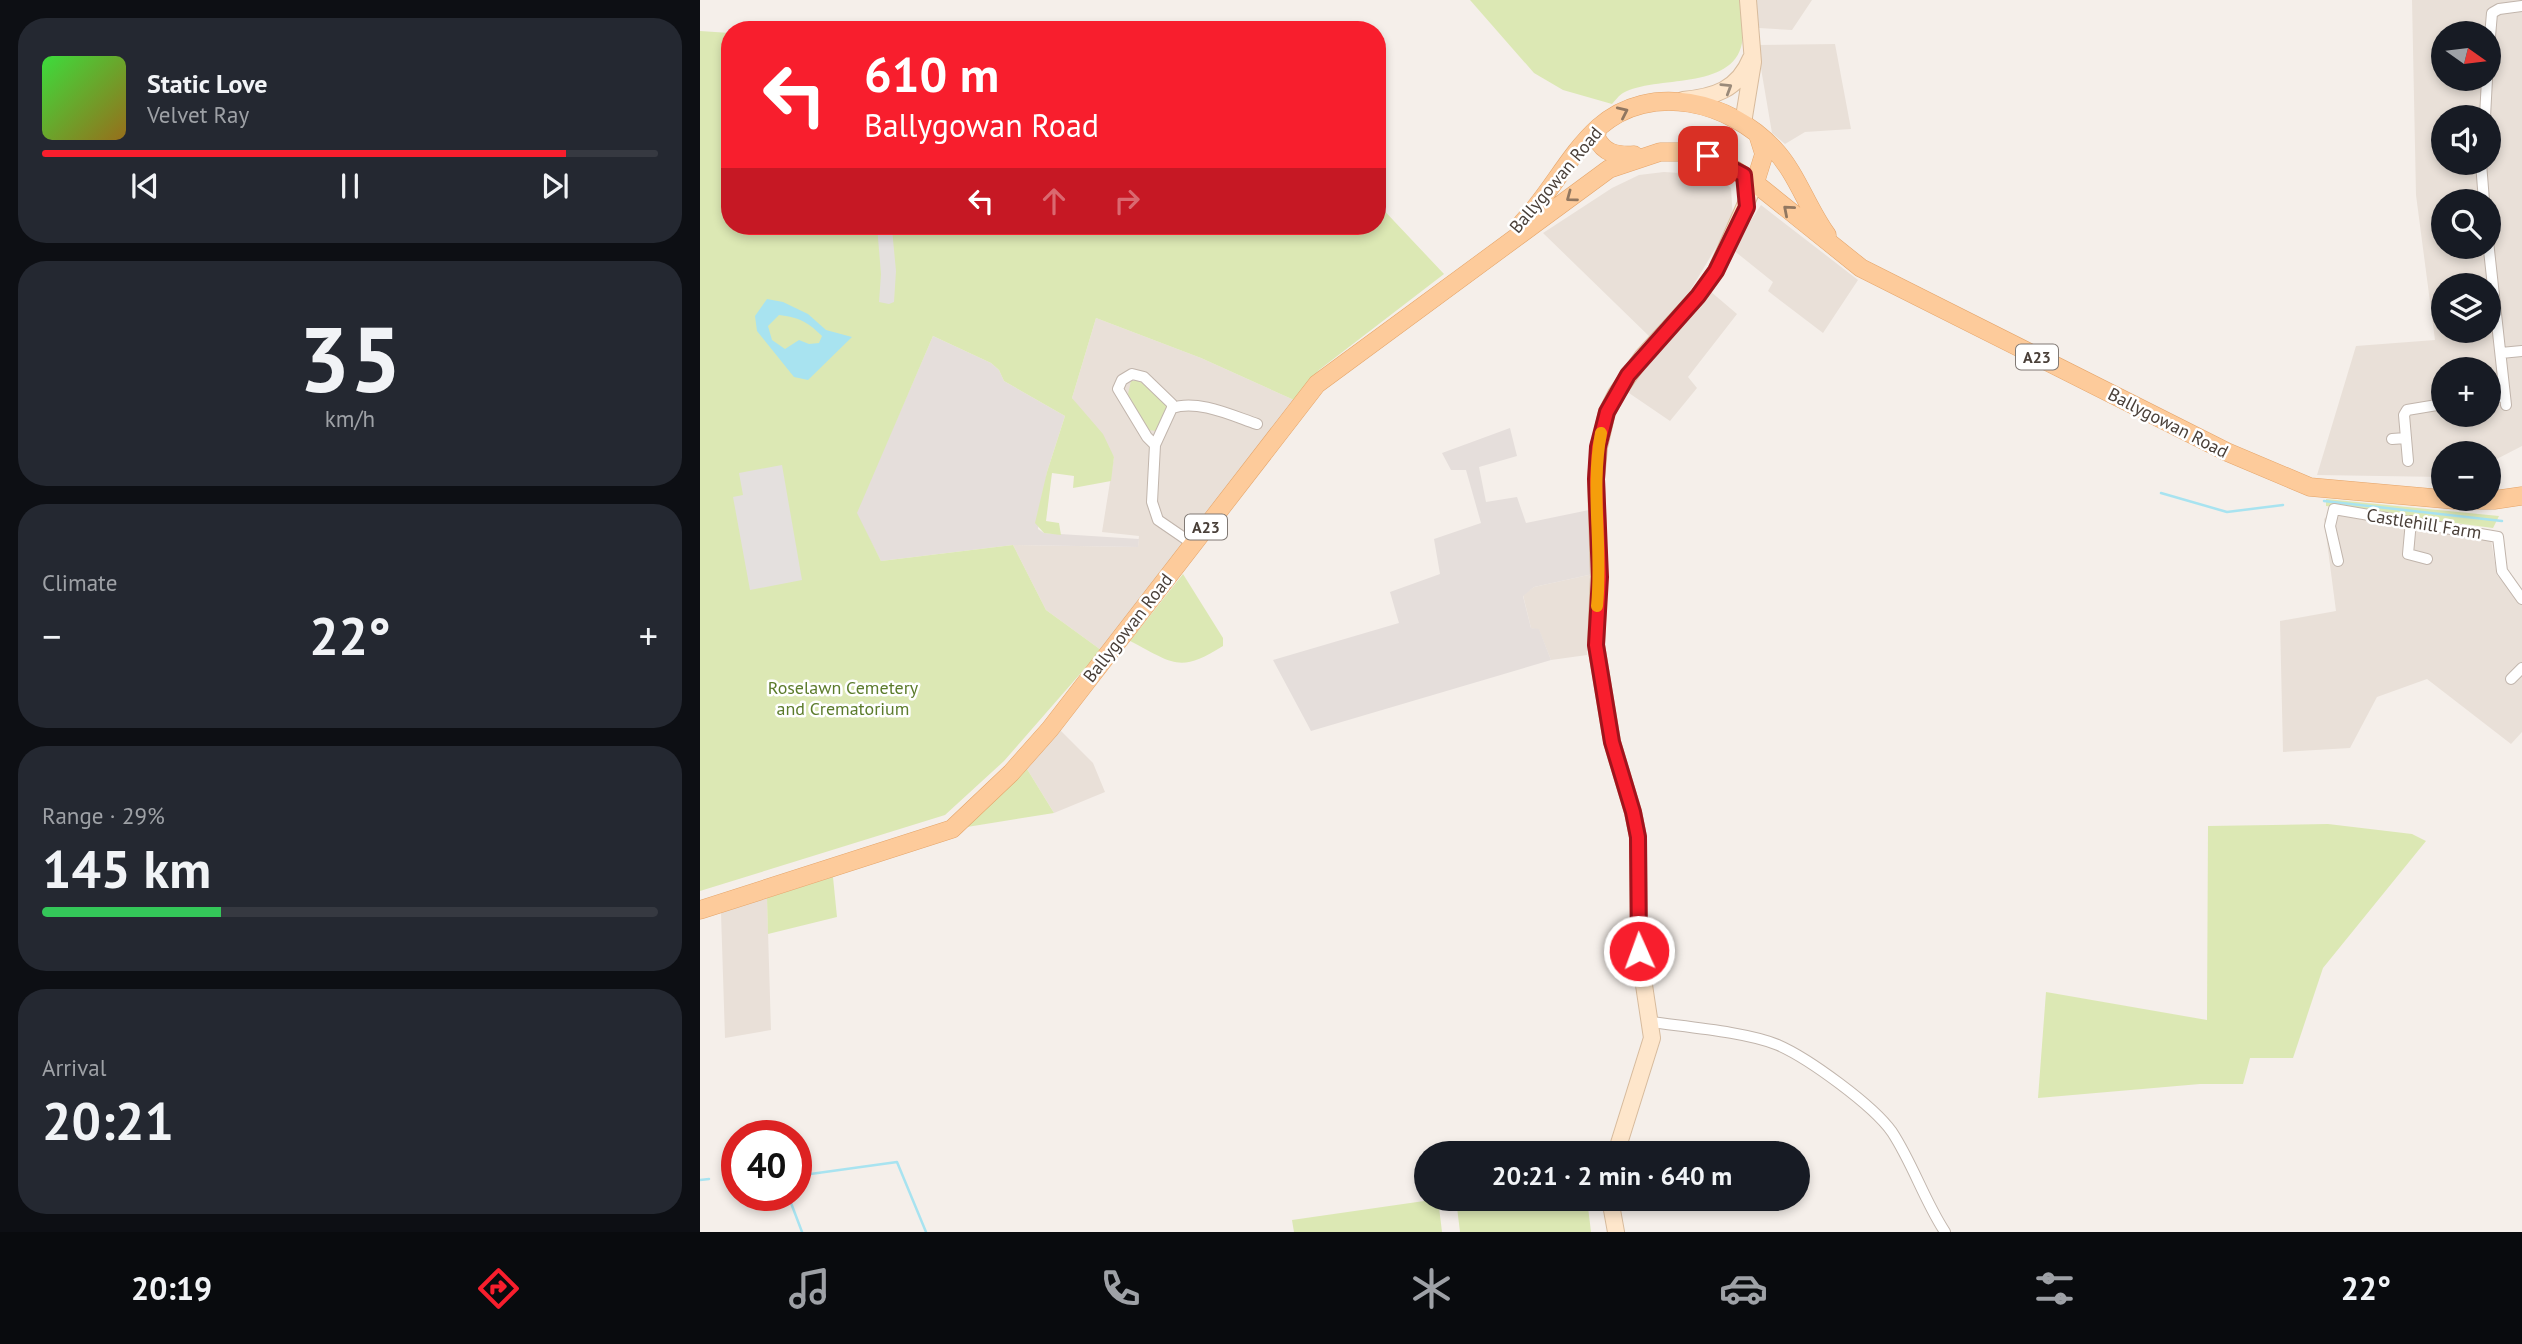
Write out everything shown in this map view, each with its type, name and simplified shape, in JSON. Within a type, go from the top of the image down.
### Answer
[{"type":"main road","name":"Ballygowan Road","points":[[1496,251],[1534,211],[1583,143],[1598,128],[1625,111],[1647,103],[1677,100],[1714,109],[1743,123],[1758,135],[1784,162],[1813,215],[1842,252]]},
{"type":"main road","name":"A23","points":[[1598,128],[1596,137],[1606,151],[1618,155],[1652,153]]},
{"type":"main road","points":[[1750,179],[1764,154],[1758,135]]},
{"type":"main road","name":"Ballygowan Road","points":[[700,910],[952,829],[1002,783],[1050,729],[1317,384],[1609,169],[1652,153],[1692,152],[1721,161],[1750,179],[1861,268],[2236,457],[2287,479],[2309,487],[2410,497],[2494,500],[2522,496]]},
{"type":"street","points":[[1743,123],[1752,83],[1753,44],[1748,0]]},
{"type":"street","points":[[2491,21],[2492,13],[2499,9],[2522,6]]},
{"type":"street","points":[[1677,100],[1712,96],[1731,88],[1746,70],[1753,44]]},
{"type":"street","points":[[1620,1141],[1650,1052],[1651,1022],[1639,951],[1638,837],[1612,742],[1596,645],[1600,577],[1596,479],[1598,447],[1607,412],[1628,375],[1698,296],[1716,271],[1747,207],[1750,179]]},
{"type":"street","points":[[2490,259],[2505,400],[2501,400]]},
{"type":"street","points":[[2501,353],[2522,351]]},
{"type":"street","points":[[1155,445],[1147,438],[1118,389],[1122,380],[1132,374],[1144,377],[1172,408]]},
{"type":"street","points":[[1172,408],[1190,406],[1257,424]]},
{"type":"street","points":[[2408,461],[2404,415],[2406,410],[2431,406]]},
{"type":"street","points":[[1172,408],[1155,445],[1152,502],[1157,520],[1193,544]]},
{"type":"street","points":[[2392,439],[2406,438]]},
{"type":"street","name":"Castlehill Farm","points":[[2338,561],[2330,526],[2334,509],[2498,537],[2502,571],[2522,599]]},
{"type":"street","points":[[2411,521],[2408,554],[2427,559]]},
{"type":"street","points":[[2511,679],[2522,668]]},
{"type":"street","points":[[1651,1022],[1750,1037],[1779,1045],[1847,1091],[1872,1109],[1894,1135],[1945,1232]]},
{"type":"street","points":[[1612,1211],[1616,1232]]},
{"type":"shaded area","points":[[1754,0],[1812,0],[1792,30],[1759,28]]},
{"type":"shaded area","points":[[2412,0],[2522,0],[2522,446],[2501,457],[2501,441],[2431,441],[2431,477],[2317,475],[2356,346],[2431,340],[2431,343],[2501,343],[2501,273],[2431,273],[2431,309],[2416,195]]},
{"type":"shaded area","points":[[1835,44],[1851,129],[1805,132],[1785,144],[1772,133],[1757,45]]},
{"type":"shaded area","points":[[1664,172],[1713,175],[1731,188],[1733,219],[1681,306],[1651,338],[1543,233],[1612,188],[1639,175]]},
{"type":"shaded area","points":[[1761,205],[1858,280],[1823,333],[1768,291],[1773,282],[1732,249]]},
{"type":"shaded area","points":[[878,235],[893,235],[896,271],[894,302],[889,304],[879,302],[881,274]]},
{"type":"shaded area","points":[[1710,291],[1737,314],[1688,377],[1697,388],[1670,421],[1626,391]]},
{"type":"shaded area","points":[[1096,318],[1201,358],[1294,400],[1101,650],[1046,610],[1013,545],[1138,547],[1139,536],[1102,532],[1114,457],[1072,398]]},
{"type":"shaded area","points":[[933,336],[991,363],[999,370],[1004,381],[1065,416],[1047,472],[1038,529],[1044,533],[1139,539],[1138,547],[1013,545],[881,561],[856,513]]},
{"type":"shaded area","points":[[1510,428],[1517,456],[1479,467],[1486,502],[1517,497],[1526,523],[1589,510],[1593,574],[1534,587],[1523,596],[1531,628],[1539,629],[1551,660],[1311,731],[1273,660],[1399,623],[1390,592],[1440,574],[1434,539],[1481,523],[1466,470],[1451,470],[1442,453]]},
{"type":"shaded area","points":[[782,465],[802,580],[750,590],[733,497],[743,495],[739,473]]},
{"type":"shaded area","points":[[2329,514],[2491,540],[2497,575],[2522,605],[2522,732],[2511,744],[2427,679],[2377,697],[2350,748],[2283,752],[2280,621],[2336,611],[2324,519]]},
{"type":"shaded area","points":[[1593,574],[1587,655],[1551,660],[1539,630],[1531,628],[1523,595],[1534,587]]},
{"type":"shaded area","points":[[1060,730],[1093,763],[1105,792],[1054,813],[1027,769]]},
{"type":"shaded area","points":[[767,898],[771,1030],[725,1038],[721,913]]},
{"type":"green space","points":[[1470,0],[1741,0],[1742,43],[1736,58],[1724,69],[1691,79],[1637,88],[1622,94],[1612,104],[1563,90],[1534,73]]},
{"type":"green space","name":"Roselawn Cemetery and Crematorium","points":[[700,31],[721,32],[721,235],[1386,235],[1386,213],[1444,274],[1319,370],[1294,400],[1201,358],[1096,318],[1072,398],[1103,434],[1114,457],[1111,481],[1073,488],[1074,476],[1052,473],[1046,521],[1059,523],[1061,535],[1044,533],[1035,523],[1047,472],[1065,416],[1004,381],[999,370],[991,363],[933,336],[857,513],[881,561],[1013,545],[1046,610],[1101,650],[1004,761],[945,815],[700,891]]},
{"type":"green space","points":[[1131,381],[1139,381],[1168,404],[1157,431],[1148,430],[1128,394]]},
{"type":"green space","points":[[2326,499],[2499,516],[2493,528],[2326,506]]},
{"type":"green space","points":[[1183,574],[1223,638],[1223,646],[1186,663],[1167,660],[1130,641]]},
{"type":"green space","points":[[1027,769],[1054,813],[967,827]]},
{"type":"green space","points":[[2328,824],[2412,834],[2426,841],[2323,968],[2293,1058],[2250,1058],[2243,1084],[2200,1084],[2038,1098],[2046,992],[2207,1020],[2208,826]]},
{"type":"green space","points":[[833,877],[837,917],[768,934],[767,898]]},
{"type":"green space","points":[[1414,1202],[1414,1211],[1439,1211],[1442,1232],[1294,1232],[1292,1220]]},
{"type":"green space","points":[[1457,1211],[1588,1211],[1591,1232],[1460,1232]]},
{"type":"water","points":[[767,299],[783,302],[808,314],[826,330],[852,337],[808,380],[794,377],[757,331],[755,316]],"holes":[[[779,315],[797,319],[812,327],[822,336],[819,343],[809,344],[799,340],[785,349],[772,340],[768,326]]]},
{"type":"waterway","points":[[2161,493],[2227,512],[2283,505]]},
{"type":"waterway","points":[[2324,501],[2502,521]]},
{"type":"waterway","points":[[812,1174],[897,1162],[926,1232]]},
{"type":"waterway","points":[[700,1180],[709,1179]]},
{"type":"waterway","points":[[794,1211],[802,1232]]},
{"type":"slow traffic","points":[[1597,606],[1600,553],[1596,470],[1601,433]]},
{"type":"route","points":[[1639,951],[1638,837],[1603,701],[1596,645],[1600,553],[1596,470],[1602,427],[1616,394],[1643,356],[1698,296],[1716,271],[1747,207],[1747,184],[1744,175],[1708,156]]}]
